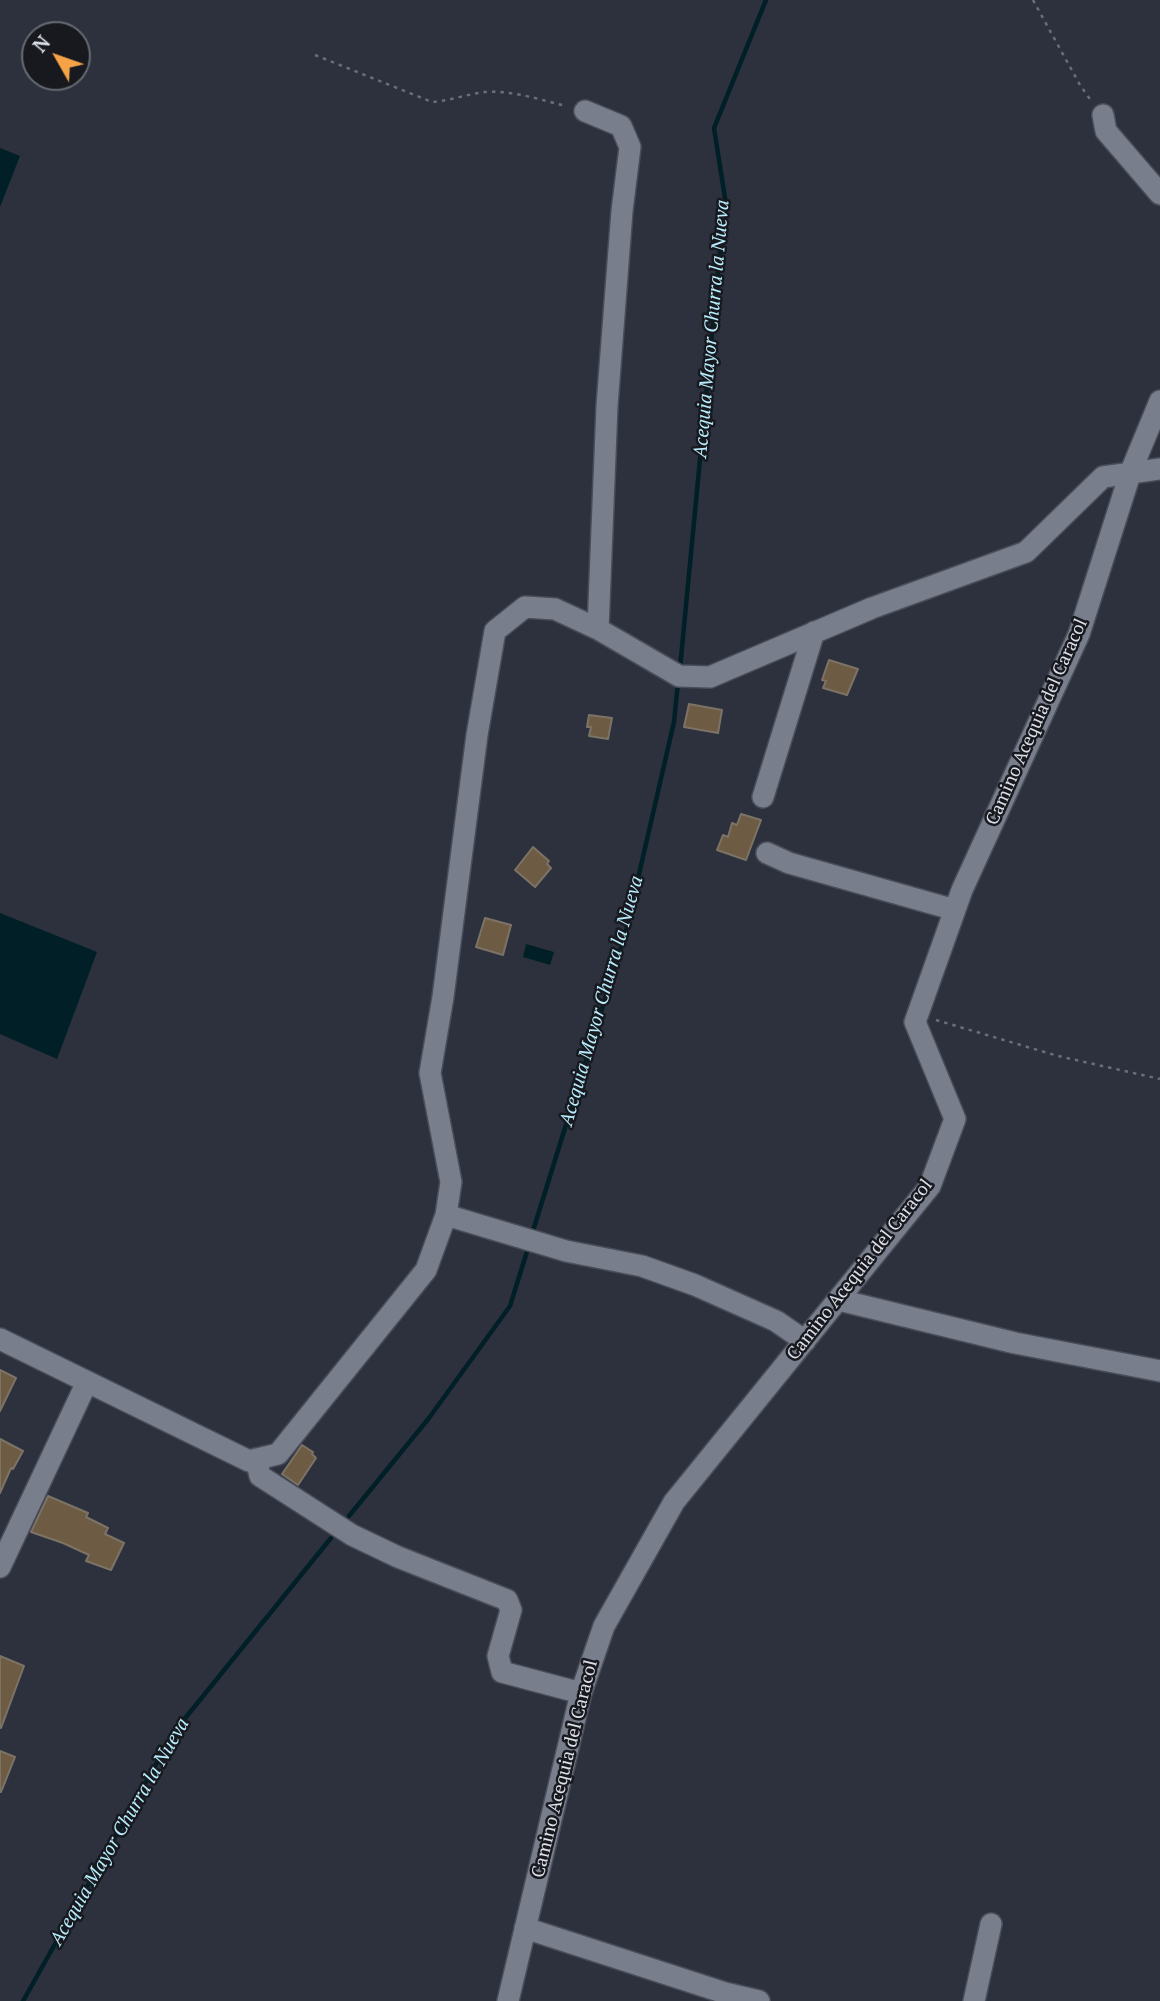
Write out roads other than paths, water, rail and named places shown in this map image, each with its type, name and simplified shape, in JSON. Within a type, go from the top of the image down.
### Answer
[{"type":"street","points":[[584,111],[621,126],[630,146],[622,211],[607,406],[598,629]]},
{"type":"street","points":[[1103,116],[1106,131],[1160,194]]},
{"type":"street","name":"Camino Acequia del Caracol","points":[[508,2001],[581,1693],[604,1626],[674,1502],[930,1185],[955,1119],[915,1022],[917,1015],[955,911],[1079,634],[1131,471],[1160,401]]},
{"type":"street","points":[[0,1339],[249,1461],[278,1454],[426,1270],[446,1215],[451,1182],[430,1073],[443,997],[477,735],[495,631],[525,607],[555,609],[598,629],[679,676],[710,677],[872,608],[1026,552],[1103,477],[1160,469]]},
{"type":"street","points":[[763,797],[814,632]]},
{"type":"street","points":[[767,853],[789,863],[955,911]]},
{"type":"street","points":[[446,1215],[566,1251],[642,1266],[695,1285],[776,1321],[804,1341]]},
{"type":"street","points":[[839,1300],[1002,1340],[1160,1371]]},
{"type":"street","points":[[0,1567],[88,1382]]},
{"type":"street","points":[[256,1459],[260,1475],[352,1535],[398,1557],[507,1600],[510,1610],[498,1656],[502,1672],[581,1693]]},
{"type":"street","points":[[974,2001],[991,1924]]},
{"type":"street","points":[[525,1928],[725,1993],[759,2001]]},
{"type":"water","points":[[0,148],[20,156],[0,207]]},
{"type":"water","points":[[0,913],[97,952],[57,1059],[0,1034]]},
{"type":"water","points":[[526,944],[554,952],[550,965],[523,957]]},
{"type":"waterway","name":"Acequia Mayor Churra la Nueva","points":[[680,668],[725,198],[714,128],[766,0]]},
{"type":"waterway","name":"Acequia Mayor Churra la Nueva","points":[[532,1234],[625,935],[674,722],[678,682]]},
{"type":"waterway","name":"Acequia Mayor Churra la Nueva","points":[[349,1516],[429,1418],[510,1306],[529,1245]]},
{"type":"waterway","name":"Acequia Mayor Churra la Nueva","points":[[23,2001],[174,1732],[331,1538]]}]
